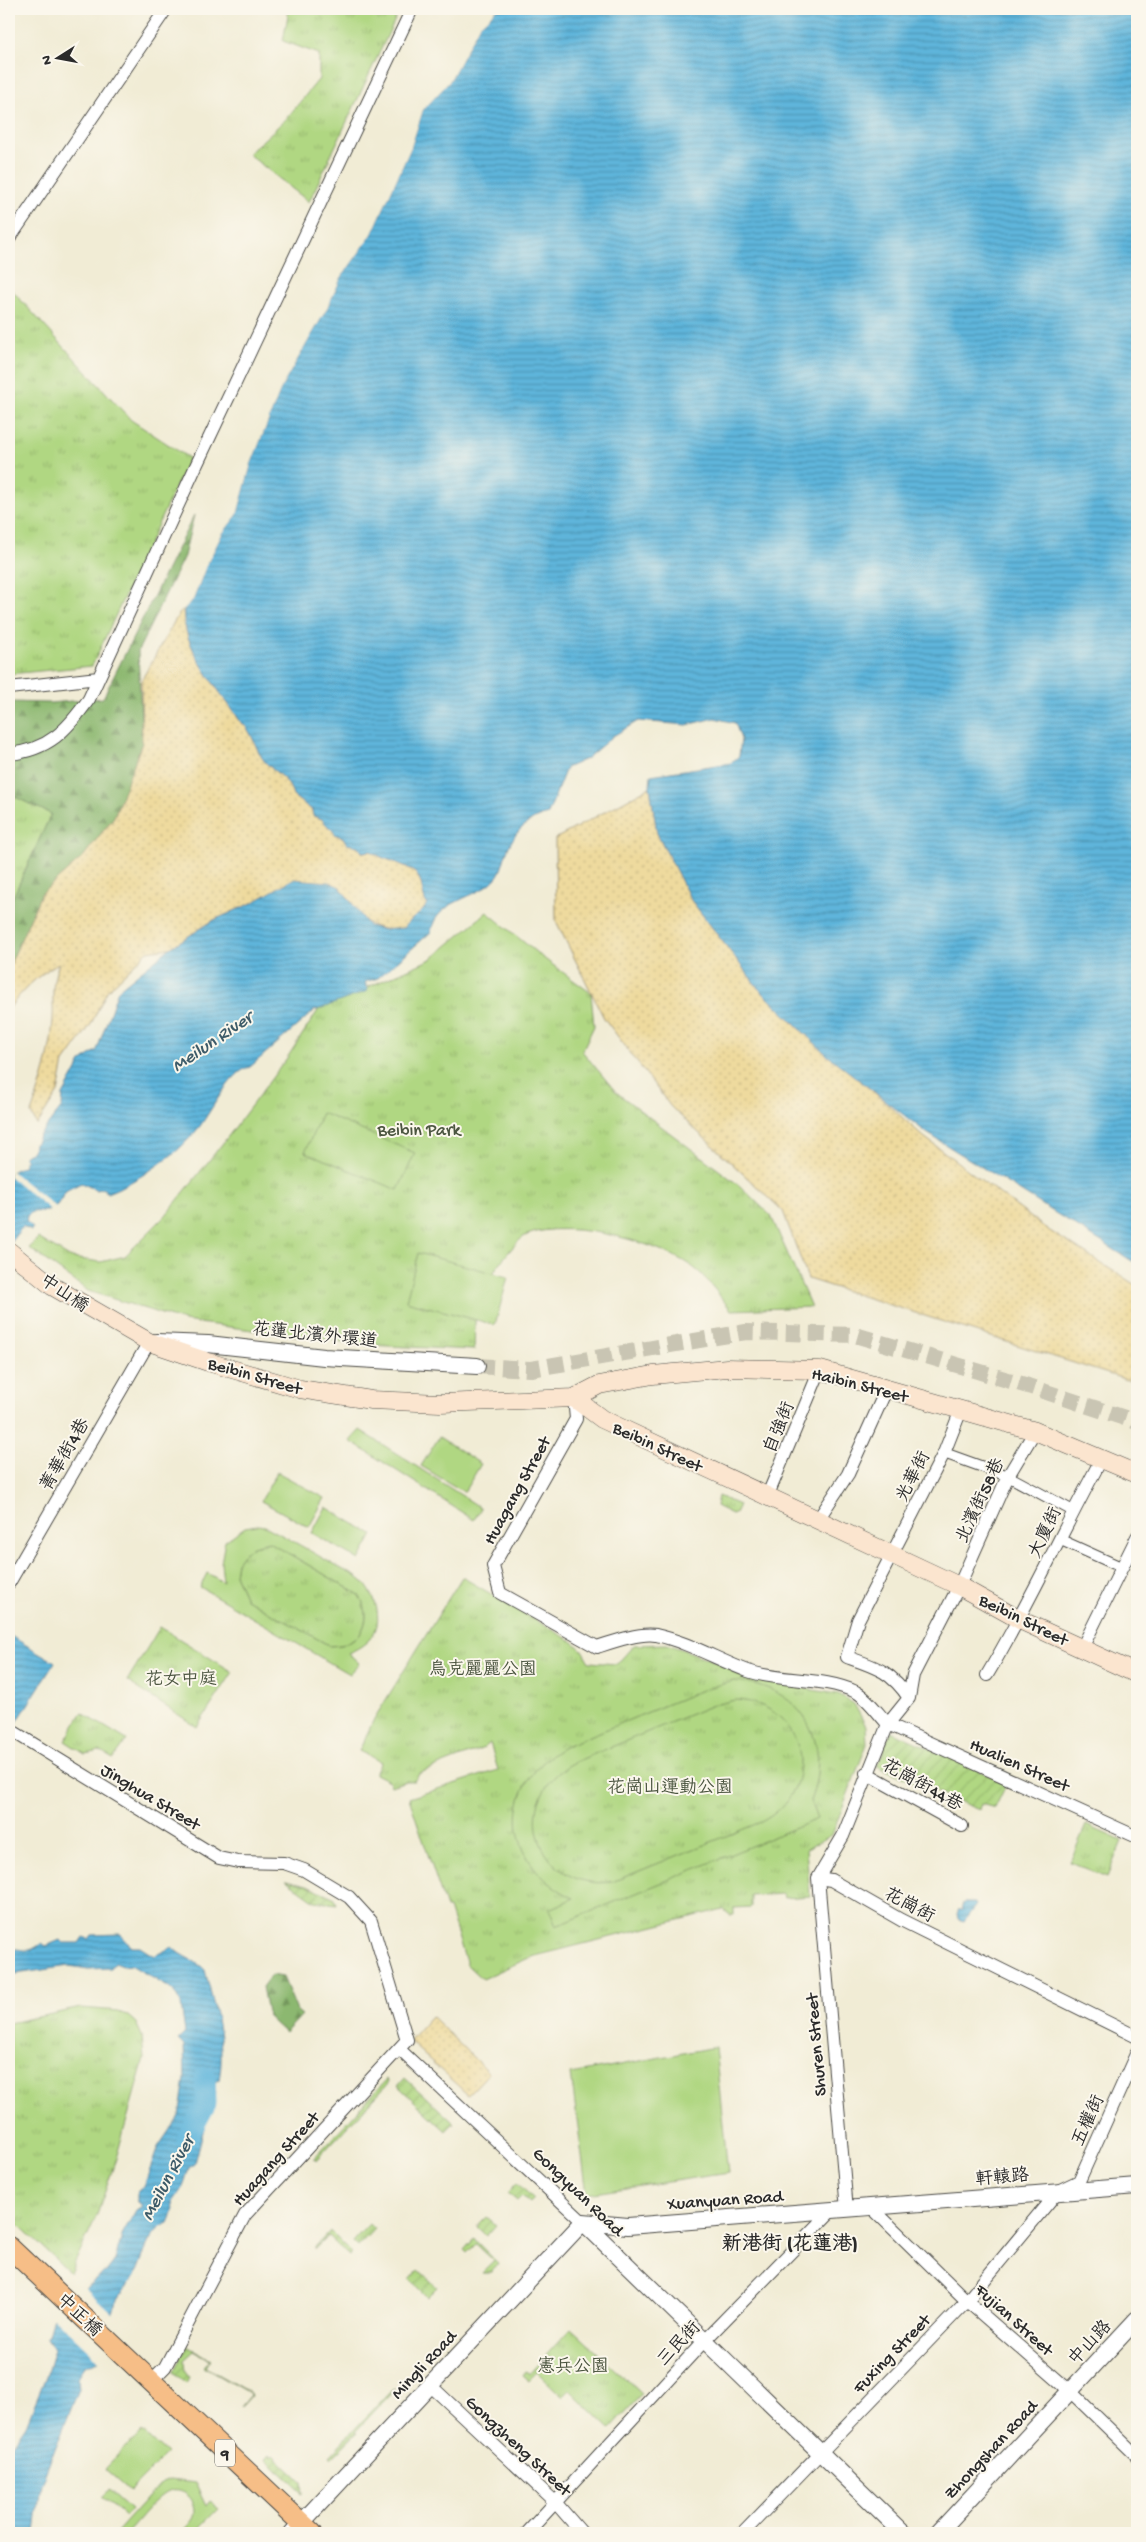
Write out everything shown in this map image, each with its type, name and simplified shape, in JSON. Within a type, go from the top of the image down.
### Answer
[{"type":"main road","name":"中山橋","points":[[9,1251],[52,1286],[149,1342]]},
{"type":"main road","name":"Beibin Street","points":[[149,1342],[208,1362],[300,1389],[371,1400],[440,1403],[574,1398],[602,1419],[891,1556],[959,1586],[1020,1620],[1137,1674]]},
{"type":"main road","name":"Haibin Street","points":[[574,1398],[599,1385],[653,1375],[727,1368],[820,1370],[1035,1431],[1137,1474]]},
{"type":"main road","name":"中正橋","points":[[9,2246],[151,2381]]},
{"type":"main road","name":"9","points":[[151,2381],[302,2530]]},
{"type":"street","points":[[9,239],[164,12],[164,9]]},
{"type":"street","points":[[9,754],[22,753],[47,744],[70,726],[89,699],[412,9]]},
{"type":"street","points":[[9,688],[98,678]]},
{"type":"street","name":"花蓮北濱外環道","points":[[149,1342],[208,1344],[324,1356],[476,1366]]},
{"type":"street","name":"菁華街4巷","points":[[9,1583],[149,1342]]},
{"type":"street","name":"自強街","points":[[767,1497],[820,1370]]},
{"type":"street","points":[[817,1521],[848,1474],[887,1388]]},
{"type":"street","name":"Huagang Street","points":[[574,1398],[576,1419],[493,1566],[500,1593],[597,1647],[616,1640],[654,1635],[723,1659],[748,1671],[779,1678],[838,1685],[858,1693],[888,1724]]},
{"type":"street","name":"光華街","points":[[909,1698],[897,1681],[877,1668],[847,1657],[853,1631],[944,1453],[961,1410]]},
{"type":"street","name":"北濱街58巷","points":[[909,1698],[913,1675],[959,1586],[1008,1476],[1035,1431]]},
{"type":"street","points":[[944,1453],[1008,1476],[1073,1511]]},
{"type":"street","name":"大廈街","points":[[987,1675],[1020,1620],[1100,1460]]},
{"type":"street","points":[[1082,1648],[1137,1537]]},
{"type":"street","points":[[1061,1540],[1121,1566]]},
{"type":"street","points":[[818,1878],[843,1836],[866,1773],[888,1724],[909,1698]]},
{"type":"street","name":"Hualien Street","points":[[888,1724],[1137,1837]]},
{"type":"street","name":"Jinghua Street","points":[[9,1729],[219,1858],[238,1862],[284,1863],[304,1870],[349,1897],[371,1921],[407,2040],[399,2049]]},
{"type":"street","name":"花崗街44巷","points":[[866,1773],[962,1826]]},
{"type":"street","name":"花崗街","points":[[818,1878],[832,1880],[901,1920],[1137,2037]]},
{"type":"street","name":"Shuren Street","points":[[818,1878],[847,2210]]},
{"type":"street","name":"Huagang Street","points":[[151,2381],[164,2366],[245,2215],[399,2049]]},
{"type":"street","name":"Gongyuan Road","points":[[399,2049],[583,2222],[903,2533]]},
{"type":"street","name":"五權街","points":[[1058,2192],[1079,2182],[1137,2053]]},
{"type":"street","name":"軒轅路","points":[[870,2206],[1137,2186]]},
{"type":"street","name":"Fuxing Street","points":[[743,2533],[819,2452],[968,2301],[1058,2192]]},
{"type":"street","name":"Xuanyuan Road","points":[[583,2222],[628,2226],[830,2212],[870,2206]]},
{"type":"street","name":"Fujian Street","points":[[870,2206],[968,2301],[1070,2391],[1137,2456]]},
{"type":"street","name":"三民街","points":[[527,2533],[704,2341],[830,2212]]},
{"type":"street","name":"Mingli Road","points":[[302,2530],[430,2385],[583,2222]]},
{"type":"street","name":"中山路","points":[[1070,2391],[1137,2319]]},
{"type":"street","name":"Gongzheng Street","points":[[430,2385],[556,2502],[582,2533]]},
{"type":"street","name":"Zhongshan Road","points":[[938,2533],[1070,2391]]},
{"type":"green space","points":[[286,9],[400,9],[309,202],[248,154],[286,119],[319,79],[319,54],[283,41],[288,15]]},
{"type":"green space","points":[[9,287],[131,420],[189,458],[92,666],[9,674]]},
{"type":"green space","points":[[194,515],[184,556],[138,651],[142,743],[114,817],[83,857],[41,894],[9,967],[9,906],[51,814],[9,794],[9,702],[50,703],[103,698]]},
{"type":"green space","points":[[9,794],[51,814],[9,906]]},
{"type":"green space","name":"Beibin Park","points":[[487,912],[542,957],[591,993],[594,1026],[582,1051],[616,1092],[740,1186],[771,1216],[811,1307],[731,1310],[699,1272],[684,1261],[664,1252],[616,1236],[567,1230],[545,1231],[527,1235],[521,1239],[499,1265],[485,1286],[478,1301],[475,1319],[474,1350],[367,1345],[184,1321],[88,1291],[29,1248],[38,1238],[71,1258],[101,1262],[125,1256],[166,1215],[230,1134],[287,1058],[319,1009],[431,959]]},
{"type":"green space","points":[[322,1113],[415,1153],[398,1190],[305,1152]]},
{"type":"green space","points":[[418,1253],[508,1277],[495,1325],[406,1301]]},
{"type":"green space","points":[[360,1430],[481,1508],[474,1520],[350,1441]]},
{"type":"green space","points":[[439,1437],[481,1464],[464,1492],[421,1466]]},
{"type":"green space","points":[[277,1472],[325,1498],[309,1527],[261,1501]]},
{"type":"green space","points":[[718,1496],[739,1505],[735,1513],[732,1514],[716,1506]]},
{"type":"green space","points":[[326,1507],[373,1535],[359,1560],[312,1533]]},
{"type":"green space","points":[[265,1526],[354,1575],[367,1586],[377,1607],[377,1625],[373,1635],[366,1642],[348,1653],[359,1663],[349,1674],[200,1587],[207,1573],[223,1582],[221,1563],[225,1541],[245,1527]],"holes":[[[269,1542],[358,1594],[364,1605],[366,1615],[366,1620],[359,1636],[342,1645],[330,1646],[246,1599],[235,1574],[237,1562],[253,1546]]]},
{"type":"green space","points":[[269,1542],[358,1594],[364,1605],[366,1615],[366,1620],[359,1636],[342,1645],[330,1646],[246,1599],[235,1574],[237,1562],[253,1546]]},
{"type":"green space","name":"花崗山運動公園","points":[[462,1577],[573,1642],[582,1650],[589,1662],[617,1664],[634,1645],[667,1644],[781,1685],[838,1694],[854,1704],[866,1726],[867,1744],[832,1835],[806,1849],[810,1896],[784,1898],[783,1894],[751,1896],[751,1907],[734,1908],[734,1915],[730,1915],[723,1909],[531,1957],[482,1979],[467,1965],[449,1908],[446,1908],[409,1798],[498,1770],[490,1743],[484,1748],[420,1773],[414,1781],[406,1781],[391,1786],[389,1781],[375,1774],[381,1762],[359,1751],[374,1719]]},
{"type":"green space","name":"花女中庭","points":[[160,1627],[233,1672],[197,1727],[127,1681]]},
{"type":"green space","points":[[734,1681],[757,1685],[777,1693],[793,1705],[806,1720],[814,1737],[818,1757],[816,1778],[810,1801],[817,1819],[556,1926],[549,1909],[574,1898],[550,1884],[533,1866],[522,1845],[517,1823],[520,1801],[529,1780],[545,1761],[568,1745],[707,1688]],"holes":[[[735,1700],[759,1705],[778,1716],[791,1731],[799,1750],[800,1770],[794,1789],[781,1807],[761,1822],[612,1882],[586,1881],[564,1872],[549,1858],[539,1839],[536,1818],[541,1797],[554,1778],[575,1762],[713,1705]]]},
{"type":"green space","points":[[82,1713],[127,1740],[113,1759],[100,1751],[85,1754],[65,1741]]},
{"type":"green space","points":[[891,1731],[1007,1783],[995,1808],[981,1804],[979,1810],[877,1766]]},
{"type":"green space","points":[[1086,1825],[1122,1841],[1107,1877],[1070,1862]]},
{"type":"green space","points":[[286,1880],[307,1885],[335,1898],[337,1904],[315,1901]]},
{"type":"green space","points":[[271,1975],[283,1977],[297,2011],[302,2015],[285,2033],[268,2017],[262,1987]]},
{"type":"green space","points":[[81,2008],[119,2011],[128,2016],[136,2023],[142,2036],[144,2059],[115,2162],[97,2215],[70,2273],[9,2216],[9,2023]]},
{"type":"green space","points":[[715,2047],[728,2173],[587,2194],[571,2074]]},
{"type":"green space","points":[[405,2078],[454,2123],[446,2131],[398,2086]]},
{"type":"green space","points":[[387,2079],[389,2082],[316,2160],[314,2158]]},
{"type":"green space","points":[[517,2183],[534,2199],[530,2203],[522,2196],[517,2201],[508,2193]]},
{"type":"green space","points":[[487,2217],[496,2225],[486,2236],[477,2227]]},
{"type":"green space","points":[[369,2224],[374,2229],[357,2247],[352,2242]]},
{"type":"green space","points":[[330,2231],[352,2253],[349,2256],[328,2236],[314,2248]]},
{"type":"green space","points":[[474,2239],[498,2263],[491,2273],[482,2273],[494,2261],[476,2244],[467,2253],[464,2250]]},
{"type":"green space","points":[[419,2270],[437,2287],[427,2297],[410,2280]]},
{"type":"green space","name":"憲兵公園","points":[[571,2328],[642,2394],[610,2429],[570,2390],[563,2397],[537,2372],[528,2381],[522,2376],[525,2372],[529,2374]]},
{"type":"green space","points":[[187,2346],[211,2360],[205,2367],[250,2393],[251,2396],[241,2407],[250,2396],[249,2393],[203,2367],[210,2360],[194,2351],[184,2360],[185,2372],[189,2377],[186,2383],[173,2372]]},
{"type":"green space","points":[[395,2389],[355,2432],[357,2433],[331,2458],[329,2456]]},
{"type":"green space","points":[[142,2431],[167,2454],[130,2491],[105,2469]]},
{"type":"green space","points":[[270,2455],[272,2457],[274,2455],[302,2482],[303,2493],[266,2459]]},
{"type":"green space","points":[[169,2480],[195,2483],[206,2506],[210,2501],[219,2508],[194,2533],[180,2533],[193,2519],[195,2508],[191,2499],[183,2492],[172,2491],[161,2497],[127,2533],[116,2533],[160,2484]]},
{"type":"green space","points":[[109,2490],[131,2510],[125,2517],[102,2497]]},
{"type":"sand","points":[[184,609],[184,623],[195,653],[213,683],[249,731],[262,758],[286,781],[293,796],[312,810],[313,816],[322,819],[347,844],[358,846],[362,852],[371,851],[415,873],[419,878],[427,904],[403,929],[380,928],[371,925],[358,914],[340,887],[252,903],[214,920],[170,948],[148,951],[107,991],[90,1026],[64,1062],[58,1092],[37,1125],[31,1113],[48,1056],[53,1020],[53,985],[59,963],[31,983],[9,1009],[9,967],[41,894],[83,857],[114,817],[142,743],[141,681],[178,615]]},
{"type":"sand","points":[[650,787],[657,833],[691,900],[759,989],[924,1137],[1045,1228],[1137,1286],[1137,1383],[808,1279],[783,1211],[671,1107],[604,1018],[556,921],[555,839]]},
{"type":"sand","points":[[431,2016],[489,2073],[468,2095],[409,2041]]},
{"type":"water","points":[[497,9],[1137,9],[1137,1264],[927,1133],[827,1055],[759,989],[691,900],[657,833],[650,787],[651,775],[731,763],[739,756],[741,739],[735,723],[715,718],[687,725],[638,721],[613,736],[586,759],[566,768],[548,814],[527,823],[517,833],[509,846],[496,878],[479,891],[449,906],[441,913],[434,921],[431,932],[378,978],[365,982],[368,991],[314,1011],[250,1067],[236,1075],[195,1132],[179,1149],[162,1162],[144,1174],[107,1193],[103,1188],[97,1190],[81,1183],[67,1190],[57,1205],[47,1211],[32,1212],[27,1216],[26,1221],[33,1228],[31,1231],[23,1226],[9,1244],[9,1173],[23,1166],[26,1160],[24,1156],[32,1151],[39,1136],[62,1107],[63,1095],[81,1062],[97,1050],[118,990],[170,948],[214,920],[252,903],[293,879],[329,882],[340,887],[369,926],[384,930],[403,928],[427,904],[419,878],[415,873],[371,851],[362,852],[358,846],[347,844],[343,837],[336,835],[322,819],[313,816],[312,810],[293,796],[286,781],[262,758],[249,731],[213,683],[195,653],[184,623],[184,609],[193,600],[206,566],[222,534],[237,515],[251,464],[282,386],[326,310],[341,278],[372,234],[411,147],[423,110],[449,82],[479,26]]},
{"type":"water","points":[[9,1635],[55,1662],[17,1722],[9,1716]]},
{"type":"water","points":[[963,1903],[975,1903],[976,1905],[964,1921],[958,1919],[957,1914],[959,1909],[961,1911]]},
{"type":"water","points":[[120,1934],[132,1947],[140,1947],[154,1956],[172,1947],[205,1970],[220,2038],[221,2066],[219,2080],[210,2084],[216,2092],[211,2101],[200,2109],[204,2128],[195,2163],[189,2168],[183,2187],[173,2201],[174,2211],[169,2223],[160,2227],[149,2241],[135,2276],[120,2296],[112,2312],[100,2361],[85,2366],[78,2377],[79,2389],[41,2484],[35,2533],[9,2533],[9,2450],[26,2425],[46,2376],[54,2349],[47,2338],[53,2317],[86,2287],[106,2272],[115,2260],[123,2233],[136,2210],[142,2206],[137,2201],[137,2192],[144,2186],[158,2147],[179,2116],[185,2079],[184,2046],[178,2040],[185,2033],[181,2004],[173,1990],[131,1965],[123,1966],[115,1963],[111,1968],[88,1969],[69,1966],[9,1975],[9,1950],[28,1950],[42,1943],[46,1946],[60,1940],[63,1943],[79,1943],[83,1937],[89,1939],[92,1935]]},
{"type":"pier","points":[[493,9],[497,9],[479,26],[449,82],[423,110],[411,147],[372,234],[341,278],[326,310],[282,386],[251,464],[237,515],[222,534],[206,566],[193,600],[181,612],[182,608],[191,599],[219,532],[234,514],[249,463],[280,385],[324,309],[338,277],[370,233],[409,147],[420,108],[447,80],[477,25]]},
{"type":"pier","points":[[10,1170],[57,1208],[52,1211],[9,1176]]},
{"type":"pier","points":[[83,2286],[114,2315],[102,2363],[52,2316]]},
{"type":"waterway","name":"Meilun River","points":[[187,2139],[206,2103],[205,2077]]},
{"type":"tunnel","points":[[477,1366],[531,1369],[746,1332],[855,1335],[1028,1386],[1137,1422]]},
{"type":"district","name":"新港街 (花蓮港)","points":[[790,2242]]},
{"type":"park label","name":"烏克麗麗公園","points":[[483,1668]]}]
